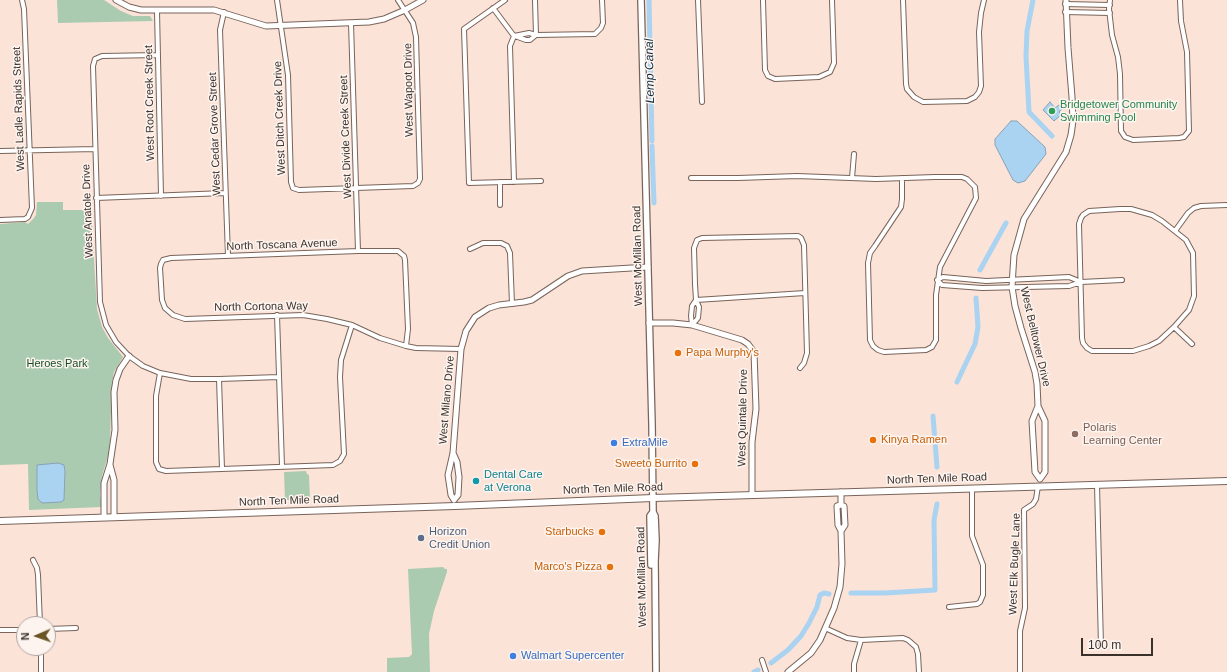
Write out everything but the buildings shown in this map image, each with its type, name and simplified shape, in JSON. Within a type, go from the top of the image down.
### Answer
[{"type":"main road","name":"West McMillan Road","points":[[641,0],[653,512],[655,516],[656,540],[656,672]]},
{"type":"main road","name":"North Ten Mile Road","points":[[0,521],[454,503],[1227,481]]},
{"type":"street","name":"West Ladle Rapids Street","points":[[0,220],[22,219],[28,217],[32,208],[22,0]]},
{"type":"street","points":[[116,0],[129,7],[141,10],[214,10],[266,26],[369,22],[384,19],[423,0]]},
{"type":"street","name":"West Ditch Creek Drive","points":[[277,0],[288,74],[291,182],[294,188],[299,190],[356,188]]},
{"type":"street","name":"West Wapoot Drive","points":[[356,188],[413,186],[418,183],[420,179],[416,37],[413,23],[398,0]]},
{"type":"street","points":[[505,0],[464,29],[469,183],[541,181]]},
{"type":"street","points":[[535,0],[536,34]]},
{"type":"street","points":[[514,36],[525,33],[597,33],[603,23],[602,0]]},
{"type":"street","points":[[698,0],[702,102]]},
{"type":"street","points":[[763,0],[765,70],[768,76],[775,79],[819,77],[830,72],[834,63],[832,0]]},
{"type":"street","points":[[903,0],[905,81],[910,92],[918,100],[923,102],[967,101],[975,97],[979,92],[981,86],[979,32],[984,0]]},
{"type":"street","points":[[1110,0],[1112,35],[1118,57],[1120,74],[1121,131],[1125,137],[1133,140],[1180,138],[1187,134],[1190,127],[1187,52],[1181,21],[1180,0]]},
{"type":"street","points":[[1065,2],[1110,5]]},
{"type":"street","name":"West Belltower Drive","points":[[1039,486],[1040,479],[1045,472],[1045,421],[1038,406],[1036,377],[1018,317],[1012,280],[1014,255],[1024,220],[1066,152],[1071,135],[1073,121],[1072,97],[1065,2]]},
{"type":"street","points":[[493,8],[514,36]]},
{"type":"street","name":"West Root Creek Street","points":[[157,11],[161,196]]},
{"type":"street","name":"West Cedar Grove Street","points":[[224,12],[220,30],[228,256]]},
{"type":"street","points":[[1065,12],[1110,13]]},
{"type":"street","name":"West Divide Creek Street","points":[[351,23],[358,251]]},
{"type":"street","points":[[514,36],[510,46],[514,182]]},
{"type":"street","name":"West Anatole Drive","points":[[158,55],[102,56],[96,59],[93,66],[100,302],[106,325],[116,342],[129,356],[143,366],[160,373],[191,379],[279,377]]},
{"type":"street","points":[[0,151],[95,149]]},
{"type":"street","points":[[852,178],[854,154]]},
{"type":"street","points":[[691,178],[797,176],[852,178],[962,177],[971,182],[975,187],[976,193],[974,203],[942,260],[937,280],[936,340],[932,347],[926,350],[884,352],[872,346],[870,340],[868,263],[870,253],[901,207],[902,178]]},
{"type":"street","points":[[500,182],[500,204]]},
{"type":"street","points":[[96,198],[225,193]]},
{"type":"street","points":[[1175,231],[1188,212],[1194,208],[1201,206],[1227,205]]},
{"type":"street","points":[[1131,209],[1152,215],[1175,231],[1186,240],[1193,253],[1194,296],[1188,310],[1174,327],[1159,341],[1139,350],[1097,352],[1087,348],[1083,343],[1082,338],[1080,224],[1083,215],[1090,211],[1131,209]]},
{"type":"street","points":[[692,325],[698,318],[699,307],[696,300],[694,248],[697,240],[702,238],[798,236],[801,238],[804,245],[807,353],[804,363],[800,368]]},
{"type":"street","points":[[470,248],[483,243],[501,243],[507,246],[510,252],[512,304]]},
{"type":"street","name":"North Toscana Avenue","points":[[173,315],[165,308],[162,300],[160,268],[163,260],[172,258],[394,250],[402,253],[406,260],[408,329],[406,346]]},
{"type":"street","points":[[461,349],[466,331],[475,317],[489,308],[532,300],[568,276],[582,271],[648,267]]},
{"type":"street","points":[[937,280],[944,277],[986,281],[1069,277],[1081,282]]},
{"type":"street","points":[[937,280],[942,285],[961,287],[1069,286],[1081,282],[1122,280]]},
{"type":"street","points":[[696,300],[805,293]]},
{"type":"street","points":[[692,325],[692,311],[696,300]]},
{"type":"street","name":"North Cortona Way","points":[[173,315],[185,319],[276,315],[328,318],[352,325],[380,338],[406,346],[416,348],[461,349]]},
{"type":"street","points":[[276,315],[282,466]]},
{"type":"street","points":[[649,323],[692,325]]},
{"type":"street","points":[[160,373],[156,387],[156,462],[159,469],[166,471],[333,465],[340,461],[344,454],[340,377],[342,360],[352,325]]},
{"type":"street","name":"West Quintale Drive","points":[[692,325],[742,340],[748,344],[754,352],[756,409],[752,442],[752,495]]},
{"type":"street","points":[[1174,327],[1192,344]]},
{"type":"street","name":"West Milano Drive","points":[[454,503],[448,476],[453,453],[461,349]]},
{"type":"street","points":[[104,517],[104,483],[110,464],[115,430],[114,392],[120,369],[129,356]]},
{"type":"street","points":[[219,379],[222,469]]},
{"type":"street","name":"West Belltower Drive","points":[[1038,406],[1032,421],[1035,472],[1040,479]]},
{"type":"street","name":"West Milano Drive","points":[[453,453],[457,462],[459,477],[458,495],[454,503]]},
{"type":"street","points":[[110,464],[114,480],[114,517]]},
{"type":"street","points":[[1097,485],[1101,646]]},
{"type":"street","name":"West Elk Bugle Lane","points":[[1020,672],[1020,631],[1025,608],[1024,510],[1033,504],[1036,499],[1039,486]]},
{"type":"street","points":[[949,607],[972,606],[980,602],[983,595],[983,571],[980,554],[972,536],[972,488]]},
{"type":"street","points":[[788,672],[811,653],[820,640],[834,608],[840,587],[842,564],[841,531],[838,525],[837,506],[841,505],[841,492]]},
{"type":"street","points":[[33,560],[37,568],[38,575],[40,616]]},
{"type":"street","points":[[56,629],[76,628]]},
{"type":"street","points":[[826,628],[847,638],[860,640],[903,638],[913,643],[918,654],[919,672]]},
{"type":"street","points":[[0,630],[16,630]]},
{"type":"street","points":[[854,672],[860,640]]},
{"type":"street","points":[[41,656],[41,672]]},
{"type":"street","points":[[762,660],[766,672]]},
{"type":"green space","points":[[57,0],[104,0],[121,11],[133,16],[150,16],[153,21],[58,23]]},
{"type":"green space","name":"Heroes Park","points":[[37,202],[63,202],[63,210],[91,210],[97,309],[102,327],[108,338],[123,357],[114,372],[112,382],[110,441],[108,456],[102,476],[100,495],[101,507],[29,510],[28,464],[0,465],[0,224],[25,222],[28,224],[36,215]]},
{"type":"green space","points":[[306,471],[309,475],[310,499],[285,500],[284,472]]},
{"type":"green space","points":[[443,567],[447,569],[447,572],[434,611],[429,634],[430,672],[387,672],[387,658],[409,657],[412,654],[408,569]]},
{"type":"water","name":"Bridgetower Community Swimming Pool","points":[[1050,102],[1055,108],[1059,105],[1063,108],[1059,112],[1061,115],[1054,121],[1043,110]]},
{"type":"water","points":[[1011,121],[1017,121],[1045,147],[1046,154],[1025,181],[1018,183],[1013,180],[995,145],[995,139]]},
{"type":"water","points":[[58,463],[64,465],[65,471],[64,500],[61,502],[42,503],[38,499],[37,465]]},
{"type":"waterway","name":"Lemp Canal","points":[[649,0],[652,141]]},
{"type":"waterway","points":[[1033,0],[1027,31],[1026,56],[1029,112],[1052,136]]},
{"type":"waterway","name":"Lemp Canal","points":[[652,146],[654,203]]},
{"type":"waterway","points":[[980,270],[1006,223]]},
{"type":"waterway","points":[[957,382],[975,344],[978,327],[976,298]]},
{"type":"waterway","points":[[933,416],[937,467]]},
{"type":"waterway","points":[[851,593],[885,593],[935,590],[934,520],[937,504]]},
{"type":"waterway","points":[[771,663],[788,650],[801,636],[817,607],[820,595],[824,593],[829,594]]},
{"type":"waterway","points":[[754,672],[758,670]]},
{"type":"place","name":"Bridgetower Community Swimming Pool","points":[[1052,111]]},
{"type":"place","name":"Papa Murphy's","points":[[678,353]]},
{"type":"place","name":"Polaris Learning Center","points":[[1075,434]]},
{"type":"place","name":"Kinya Ramen","points":[[873,440]]},
{"type":"place","name":"ExtraMile","points":[[614,443]]},
{"type":"place","name":"Sweeto Burrito","points":[[695,464]]},
{"type":"place","name":"Dental Care at Verona","points":[[476,481]]},
{"type":"place","name":"Starbucks","points":[[602,532]]},
{"type":"place","name":"Horizon Credit Union","points":[[421,538]]},
{"type":"place","name":"Marco's Pizza","points":[[610,567]]},
{"type":"place","name":"Walmart Supercenter","points":[[513,656]]}]
